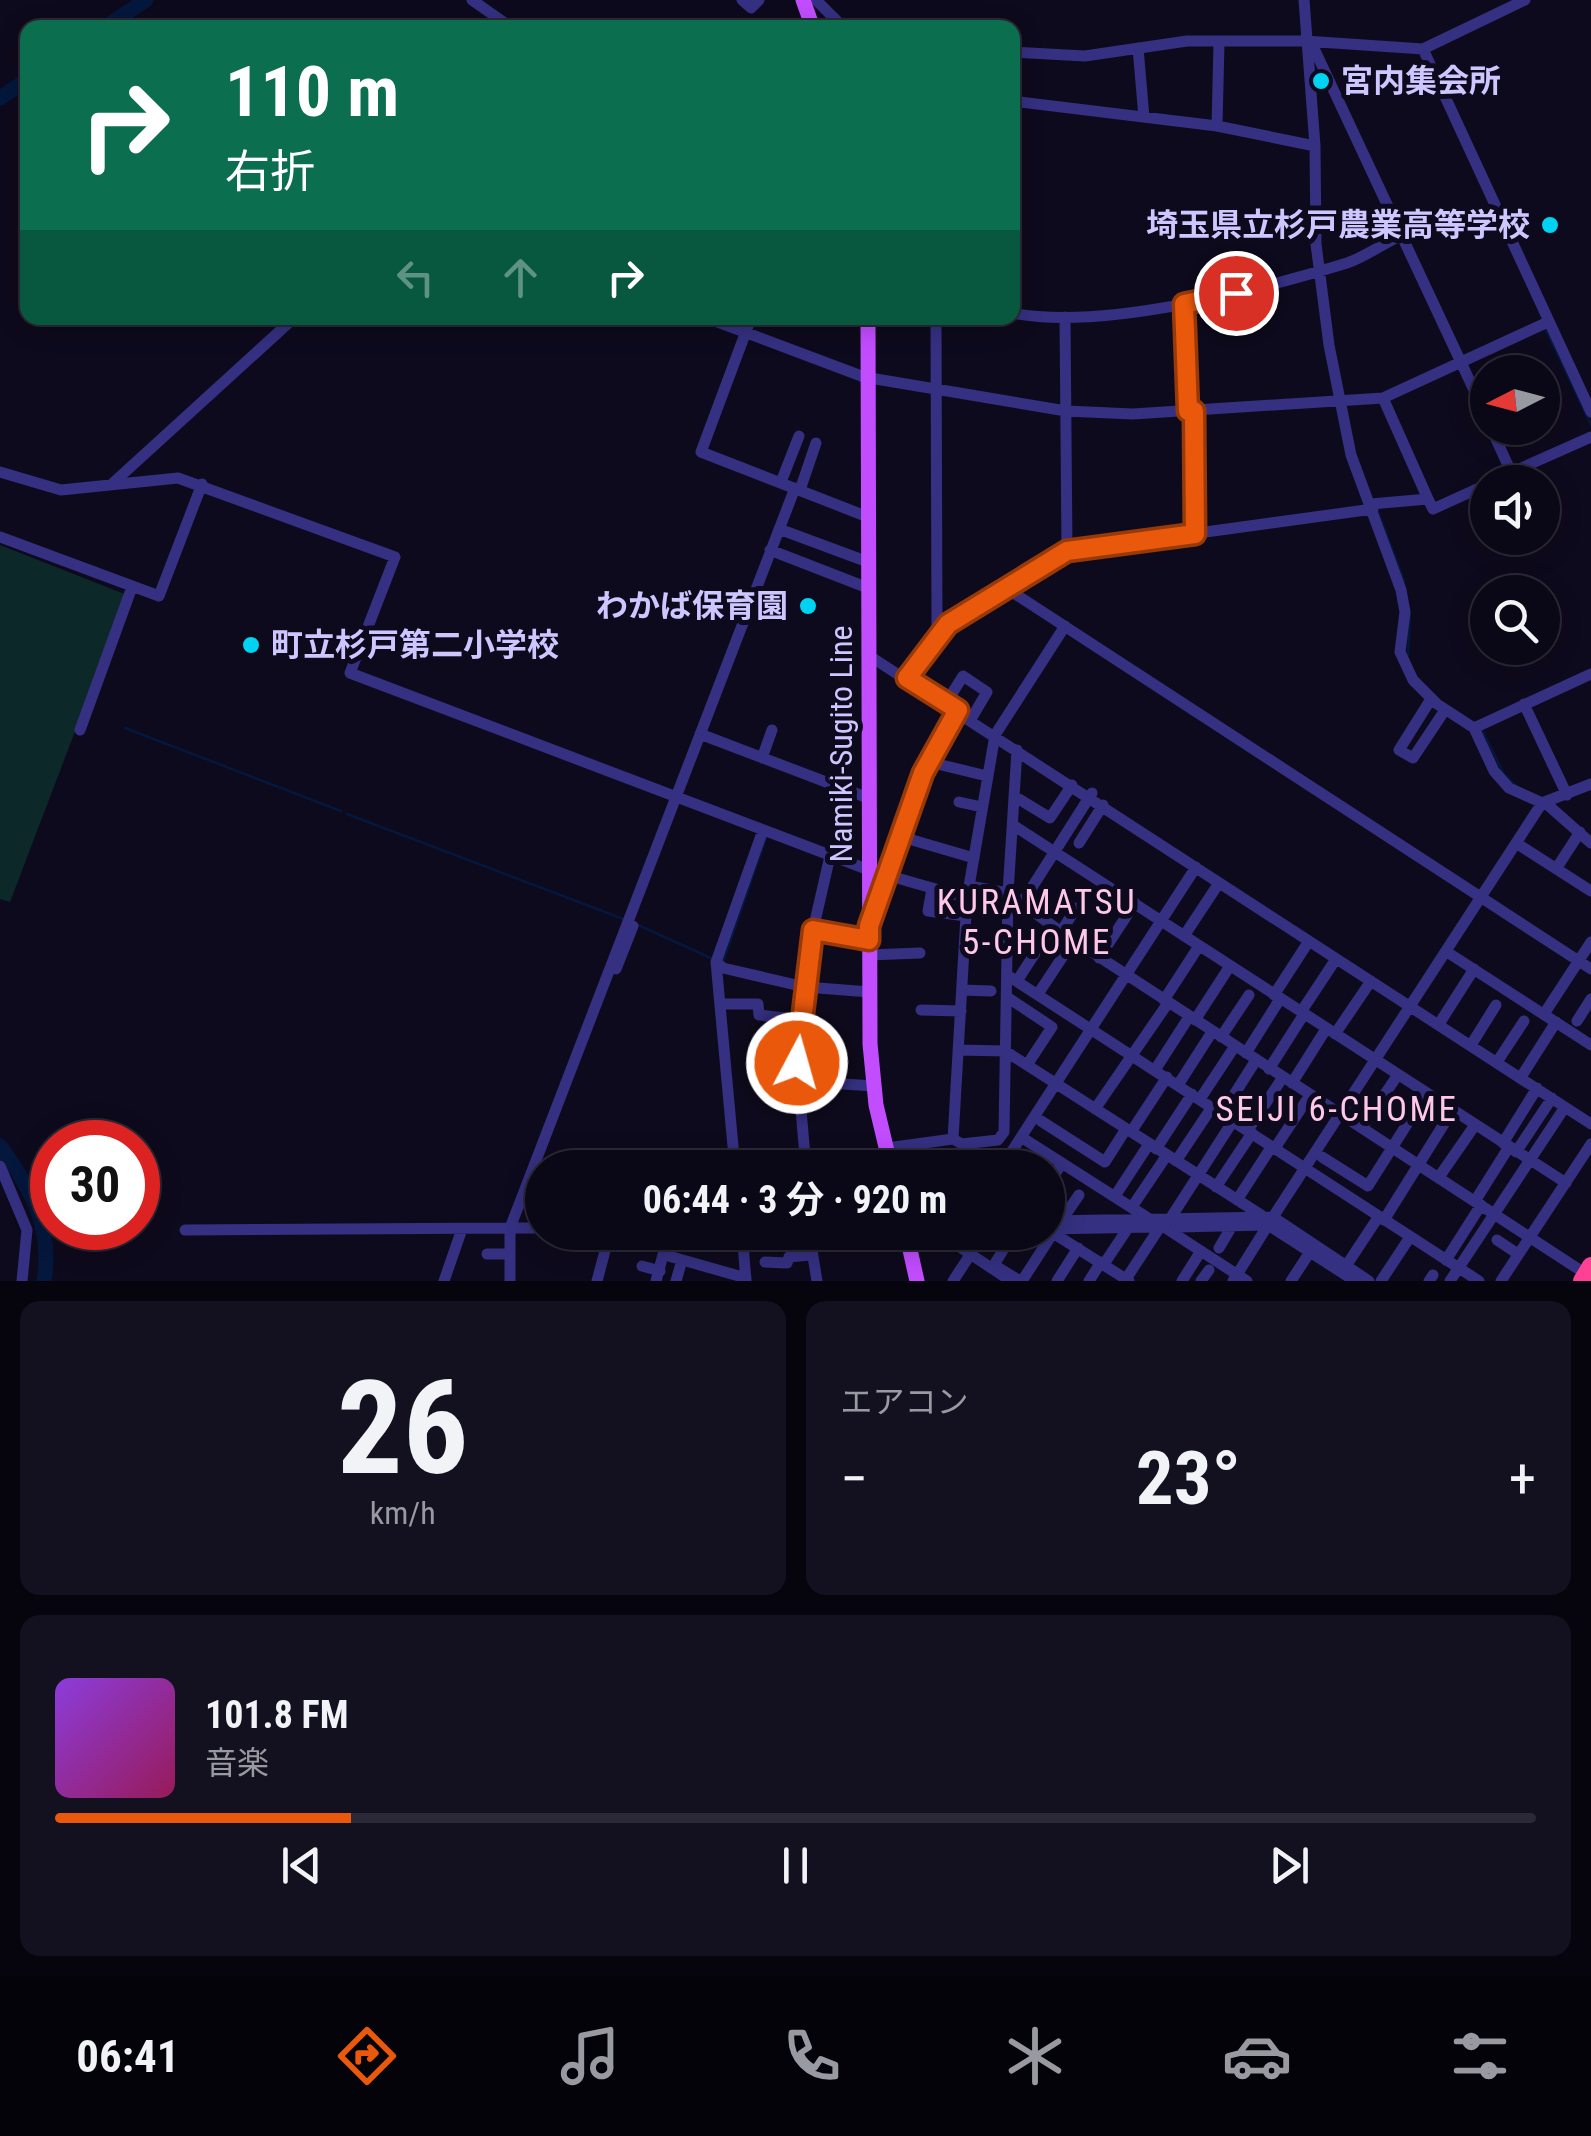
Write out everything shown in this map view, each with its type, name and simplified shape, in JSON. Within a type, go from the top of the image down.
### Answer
[{"type":"main road","name":"Namiki-Sugito Line","points":[[868,325],[870,992],[874,1086],[887,1148]]},
{"type":"main road","points":[[910,1250],[917,1281]]},
{"type":"street","points":[[472,0],[501,20]]},
{"type":"street","points":[[742,0],[751,8],[759,0]]},
{"type":"street","points":[[816,0],[836,20]]},
{"type":"street","points":[[1304,0],[1320,269],[1351,455],[1401,590],[1401,662],[1431,698],[1474,728],[1501,780],[1542,802],[1591,843]]},
{"type":"street","points":[[1020,52],[1085,56],[1187,41],[1308,42],[1422,49],[1498,6],[1524,0]]},
{"type":"street","points":[[487,20],[490,12]]},
{"type":"street","points":[[1308,42],[1470,381]]},
{"type":"street","points":[[1217,126],[1219,43]]},
{"type":"street","points":[[1138,48],[1144,116]]},
{"type":"street","points":[[1422,49],[1591,412]]},
{"type":"street","points":[[1020,102],[1217,126],[1315,146]]},
{"type":"street","points":[[1020,313],[1065,317],[1210,302],[1350,262],[1402,235]]},
{"type":"street","points":[[1184,304],[1195,534]]},
{"type":"street","points":[[1065,317],[1067,551]]},
{"type":"street","points":[[868,517],[701,452],[749,325],[869,375],[936,389],[1066,411],[1191,411],[1340,404],[1383,398],[1548,322]]},
{"type":"street","points":[[111,485],[286,325]]},
{"type":"street","points":[[936,325],[937,637]]},
{"type":"street","points":[[1383,398],[1433,509],[1470,492]]},
{"type":"street","points":[[782,482],[799,436]]},
{"type":"street","points":[[1528,465],[1591,437]]},
{"type":"street","points":[[546,1150],[634,923],[778,529],[816,443]]},
{"type":"street","points":[[0,472],[46,488],[84,490],[162,478],[202,484],[395,557],[350,673],[869,870],[932,889],[1008,893],[1056,930],[1586,1273]]},
{"type":"street","points":[[0,537],[159,596],[202,484]]},
{"type":"street","points":[[907,678],[948,624],[1067,551],[1428,499]]},
{"type":"street","points":[[778,529],[868,562]]},
{"type":"street","points":[[770,550],[868,588]]},
{"type":"street","points":[[80,730],[132,587]]},
{"type":"street","points":[[1006,588],[1591,969]]},
{"type":"street","points":[[952,1139],[968,892],[995,736],[1066,626]]},
{"type":"street","points":[[868,655],[1072,785],[1092,793],[1103,805],[1196,867],[1336,959],[1379,982],[1591,1124]]},
{"type":"street","points":[[1474,728],[1591,674]]},
{"type":"street","points":[[946,702],[963,676],[987,692],[970,719]]},
{"type":"street","points":[[1431,698],[1399,750],[1414,758],[1445,710]]},
{"type":"street","points":[[1524,704],[1567,795]]},
{"type":"street","points":[[869,940],[929,762],[948,741],[958,710]]},
{"type":"street","points":[[762,758],[772,730]]},
{"type":"street","points":[[700,734],[868,798]]},
{"type":"street","points":[[887,1148],[952,1139],[962,1144],[1002,1138],[1006,997],[1012,978],[1008,893],[1017,750]]},
{"type":"street","points":[[929,762],[987,776]]},
{"type":"street","points":[[1065,1165],[1161,1223],[1239,1279],[1268,1220],[1542,802],[1591,784]]},
{"type":"street","points":[[1014,796],[1050,818],[1072,785]]},
{"type":"street","points":[[1022,903],[1092,793]]},
{"type":"street","points":[[545,1150],[679,797]]},
{"type":"street","points":[[959,802],[982,807]]},
{"type":"street","points":[[1079,843],[1103,805]]},
{"type":"street","points":[[1013,825],[1566,1184]]},
{"type":"street","points":[[733,1150],[716,962],[763,830]]},
{"type":"street","points":[[1556,869],[1580,832]]},
{"type":"street","points":[[902,837],[974,858]]},
{"type":"street","points":[[1516,843],[1589,886]]},
{"type":"street","points":[[804,1150],[797,1081],[802,1020],[813,930],[830,856]]},
{"type":"street","points":[[1013,1150],[1196,867]]},
{"type":"street","points":[[1184,936],[1219,882]]},
{"type":"street","points":[[932,889],[928,911],[966,916]]},
{"type":"street","points":[[1099,958],[1134,904]]},
{"type":"street","points":[[1012,978],[1076,908]]},
{"type":"street","points":[[813,930],[920,954]]},
{"type":"street","points":[[1038,994],[1073,941]]},
{"type":"street","points":[[1114,1196],[1212,1107],[1309,941]]},
{"type":"street","points":[[1544,1014],[1591,942]]},
{"type":"street","points":[[1095,1109],[1199,946]]},
{"type":"street","points":[[1447,952],[1587,1042],[1591,1027]]},
{"type":"street","points":[[1269,1068],[1336,959]]},
{"type":"street","points":[[716,962],[723,968],[806,986],[870,992]]},
{"type":"street","points":[[1041,1121],[1105,1162],[1166,1077],[1192,1018],[1230,966]]},
{"type":"street","points":[[1439,1024],[1474,969]]},
{"type":"street","points":[[1012,978],[1479,1281]]},
{"type":"street","points":[[1216,1187],[1287,1080],[1379,982]]},
{"type":"street","points":[[962,990],[991,991]]},
{"type":"street","points":[[1166,1077],[1217,1034],[1250,995]]},
{"type":"street","points":[[1006,997],[1052,1027],[1027,1065]]},
{"type":"street","points":[[1577,1021],[1591,999]]},
{"type":"street","points":[[720,1004],[758,1004],[759,1016],[802,1020]]},
{"type":"street","points":[[1471,1045],[1496,1004]]},
{"type":"street","points":[[921,1010],[961,1011]]},
{"type":"street","points":[[1497,1062],[1524,1020]]},
{"type":"street","points":[[1521,1078],[1556,1022]]},
{"type":"street","points":[[958,1050],[1005,1050],[1369,1281]]},
{"type":"street","points":[[1132,1207],[1162,1152],[1212,1107],[1246,1053]]},
{"type":"street","points":[[1362,1128],[1398,1076]]},
{"type":"street","points":[[797,1081],[874,1086]]},
{"type":"street","points":[[1510,1148],[1537,1088]]},
{"type":"street","points":[[1322,1157],[1368,1186],[1426,1094]]},
{"type":"street","points":[[1238,1200],[1310,1095]]},
{"type":"street","points":[[1446,1260],[1499,1164],[1552,1098]]},
{"type":"street","points":[[1065,1237],[1125,1280],[1198,1175],[1212,1107]]},
{"type":"street","points":[[1450,1281],[1565,1107]]},
{"type":"street","points":[[1346,1266],[1452,1111]]},
{"type":"street","points":[[1439,1178],[1475,1125]]},
{"type":"street","points":[[1022,1137],[1042,1150]]},
{"type":"street","points":[[1500,1281],[1591,1144]]},
{"type":"street","points":[[1486,1155],[1499,1164]]},
{"type":"street","points":[[0,1166],[27,1230],[22,1281]]},
{"type":"street","points":[[1065,1212],[1079,1194]]},
{"type":"street","points":[[510,1281],[510,1228],[525,1196]]},
{"type":"street","points":[[1065,1227],[1128,1228],[1161,1223],[1232,1226],[1268,1220]]},
{"type":"street","points":[[1065,1227],[1268,1220],[1355,1281]]},
{"type":"street","points":[[1218,1248],[1232,1226]]},
{"type":"street","points":[[185,1230],[525,1227]]},
{"type":"street","points":[[1089,1281],[1128,1228]]},
{"type":"street","points":[[444,1281],[462,1229]]},
{"type":"street","points":[[1382,1281],[1410,1236]]},
{"type":"street","points":[[1497,1240],[1518,1254]]},
{"type":"street","points":[[1056,1281],[1078,1248]]},
{"type":"street","points":[[597,1281],[605,1250]]},
{"type":"street","points":[[642,1266],[658,1276],[666,1250]]},
{"type":"street","points":[[665,1256],[746,1280],[744,1250]]},
{"type":"street","points":[[810,1250],[816,1281]]},
{"type":"street","points":[[964,1250],[1011,1281]]},
{"type":"street","points":[[1003,1250],[994,1265],[1021,1281],[1039,1250]]},
{"type":"street","points":[[1182,1281],[1201,1251]]},
{"type":"street","points":[[1291,1281],[1310,1252]]},
{"type":"street","points":[[486,1254],[510,1254]]},
{"type":"street","points":[[953,1281],[970,1254]]},
{"type":"street","points":[[765,1262],[787,1263],[789,1258],[810,1256]]},
{"type":"street","points":[[676,1281],[682,1260]]},
{"type":"green space","points":[[0,545],[127,595],[10,902],[0,899]]},
{"type":"waterway","points":[[116,20],[146,0]]},
{"type":"waterway","points":[[0,98],[20,84]]},
{"type":"waterway","points":[[1546,330],[1591,425]]},
{"type":"waterway","points":[[1377,509],[1404,581]]},
{"type":"waterway","points":[[1408,655],[1410,614]]},
{"type":"waterway","points":[[125,728],[341,811]]},
{"type":"waterway","points":[[1482,730],[1504,774],[1516,786]]},
{"type":"waterway","points":[[347,814],[626,920]]},
{"type":"waterway","points":[[723,962],[766,838]]},
{"type":"waterway","points":[[638,925],[713,959]]},
{"type":"waterway","points":[[0,1146],[37,1209],[45,1243],[44,1281]]},
{"type":"place","name":"宮内集会所","points":[[1321,81]]},
{"type":"place","name":"埼玉県立杉戸農業高等学校","points":[[1550,225]]},
{"type":"place","name":"わかば保育園","points":[[808,606]]},
{"type":"place","name":"町立杉戸第二小学校","points":[[251,645]]},
{"type":"district","name":"KURAMATSU 5-CHOME","points":[[1037,922]]},
{"type":"district","name":"SEIJI 6-CHOME","points":[[1337,1109]]},
{"type":"route","points":[[797,1063],[813,930],[869,940],[869,926],[923,773],[958,710],[907,678],[948,624],[1067,551],[1195,534],[1194,411],[1188,411],[1184,304],[1210,302],[1236,293]]}]
